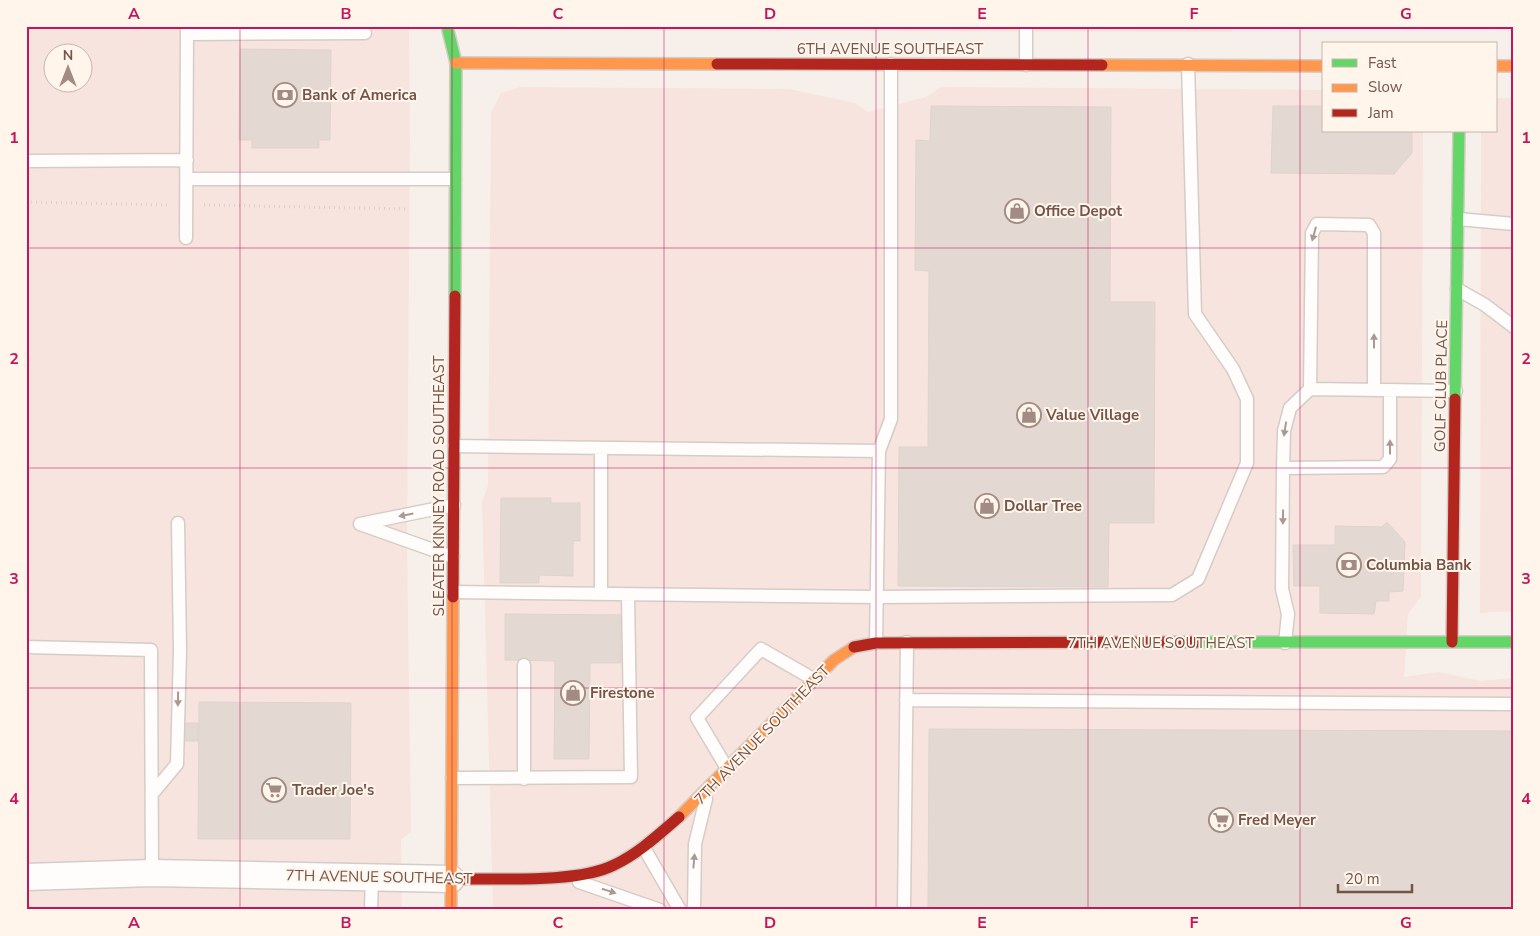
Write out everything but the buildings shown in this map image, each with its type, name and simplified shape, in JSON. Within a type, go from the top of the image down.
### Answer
[{"type":"street","name":"SLEATER KINNEY ROAD SOUTHEAST","points":[[447,26],[456,63],[451,910]]},
{"type":"street","name":"SLEATER KINNEY ROAD SOUTHEAST","points":[[456,63],[462,45]]},
{"type":"street","name":"6TH AVENUE SOUTHEAST","points":[[456,63],[1188,64],[1322,66]]},
{"type":"street","points":[[1498,66],[1514,66]]},
{"type":"street","name":"GOLF CLUB PLACE","points":[[1452,642],[1459,132]]},
{"type":"street","name":"7TH AVENUE SOUTHEAST","points":[[26,877],[152,872],[451,879],[582,876],[613,866],[644,848],[708,790],[834,660],[852,648],[876,643],[1514,642]]},
{"type":"lane","points":[[1026,26],[1026,65]]},
{"type":"lane","points":[[186,238],[187,30],[366,33]]},
{"type":"lane","points":[[876,643],[879,451],[891,419],[891,64]]},
{"type":"lane","points":[[453,592],[876,597],[1172,595],[1198,579],[1247,463],[1247,400],[1233,369],[1195,314],[1188,64]]},
{"type":"lane","points":[[26,161],[187,160]]},
{"type":"lane","points":[[187,179],[456,179]]},
{"type":"lane","points":[[1458,219],[1514,224]]},
{"type":"lane","points":[[1310,389],[1312,234],[1317,224],[1369,225],[1374,234],[1374,390]]},
{"type":"lane","points":[[1457,289],[1485,305],[1514,327]]},
{"type":"lane","points":[[1285,643],[1288,614],[1282,589],[1283,468],[1284,431],[1290,408],[1310,389],[1456,391]]},
{"type":"lane","points":[[1283,468],[1383,467],[1390,459],[1390,390]]},
{"type":"lane","points":[[454,446],[879,451]]},
{"type":"lane","points":[[601,448],[601,594]]},
{"type":"lane","points":[[453,556],[360,524],[454,505]]},
{"type":"lane","points":[[152,794],[177,764],[180,650],[178,523]]},
{"type":"lane","points":[[452,778],[631,777],[628,594]]},
{"type":"lane","points":[[904,910],[907,642]]},
{"type":"lane","points":[[26,647],[151,650],[152,872]]},
{"type":"lane","points":[[728,770],[697,718],[761,649],[815,680]]},
{"type":"lane","points":[[524,665],[524,778]]},
{"type":"lane","points":[[906,700],[1514,704]]},
{"type":"lane","points":[[694,910],[695,844],[708,790]]},
{"type":"lane","points":[[644,848],[680,910]]},
{"type":"lane","points":[[562,876],[660,910]]},
{"type":"lane","points":[[371,910],[372,877]]},
{"type":"path","points":[[26,202],[408,209]]},
{"type":"shaded area","points":[[26,26],[409,26],[407,545],[411,831],[401,840],[402,910],[26,910]]},
{"type":"shaded area","points":[[509,26],[1232,26],[1232,32],[519,30]]},
{"type":"shaded area","points":[[1232,26],[1514,26],[1514,31],[1232,32]]},
{"type":"shaded area","points":[[520,87],[789,89],[855,103],[868,112],[926,97],[941,87],[1322,90],[1322,132],[1423,132],[1421,597],[1408,614],[1404,677],[1438,672],[1481,681],[1514,678],[1514,910],[493,910],[482,501],[488,485],[491,113],[501,93]]},
{"type":"shaded area","points":[[1498,98],[1514,98],[1514,611],[1480,613],[1481,132],[1498,132]]},
{"type":"traffic: fast","points":[[447,26],[456,63],[455,296]]},
{"type":"traffic: fast","points":[[1455,399],[1459,132]]},
{"type":"traffic: fast","points":[[1198,642],[1514,642]]},
{"type":"traffic: slow","points":[[456,63],[717,64]]},
{"type":"traffic: slow","points":[[1102,65],[1322,66]]},
{"type":"traffic: slow","points":[[1498,66],[1514,66]]},
{"type":"traffic: slow","points":[[451,910],[453,597]]},
{"type":"traffic: slow","points":[[679,817],[834,660],[854,647]]},
{"type":"traffic: jam","points":[[717,64],[1102,65]]},
{"type":"traffic: jam","points":[[453,597],[455,296]]},
{"type":"traffic: jam","points":[[1452,642],[1455,399]]},
{"type":"traffic: jam","points":[[854,647],[876,643],[1198,642]]},
{"type":"traffic: jam","points":[[451,879],[558,878],[598,871],[632,855],[679,817]]},
{"type":"place","name":"Bank of America","points":[[285,95]]},
{"type":"place","name":"Office Depot","points":[[1017,211]]},
{"type":"place","name":"Value Village","points":[[1029,415]]},
{"type":"place","name":"Dollar Tree","points":[[987,506]]},
{"type":"place","name":"Columbia Bank","points":[[1349,565]]},
{"type":"place","name":"Firestone","points":[[573,693]]},
{"type":"place","name":"Trader Joe's","points":[[274,790]]},
{"type":"place","name":"Fred Meyer","points":[[1221,820]]}]
